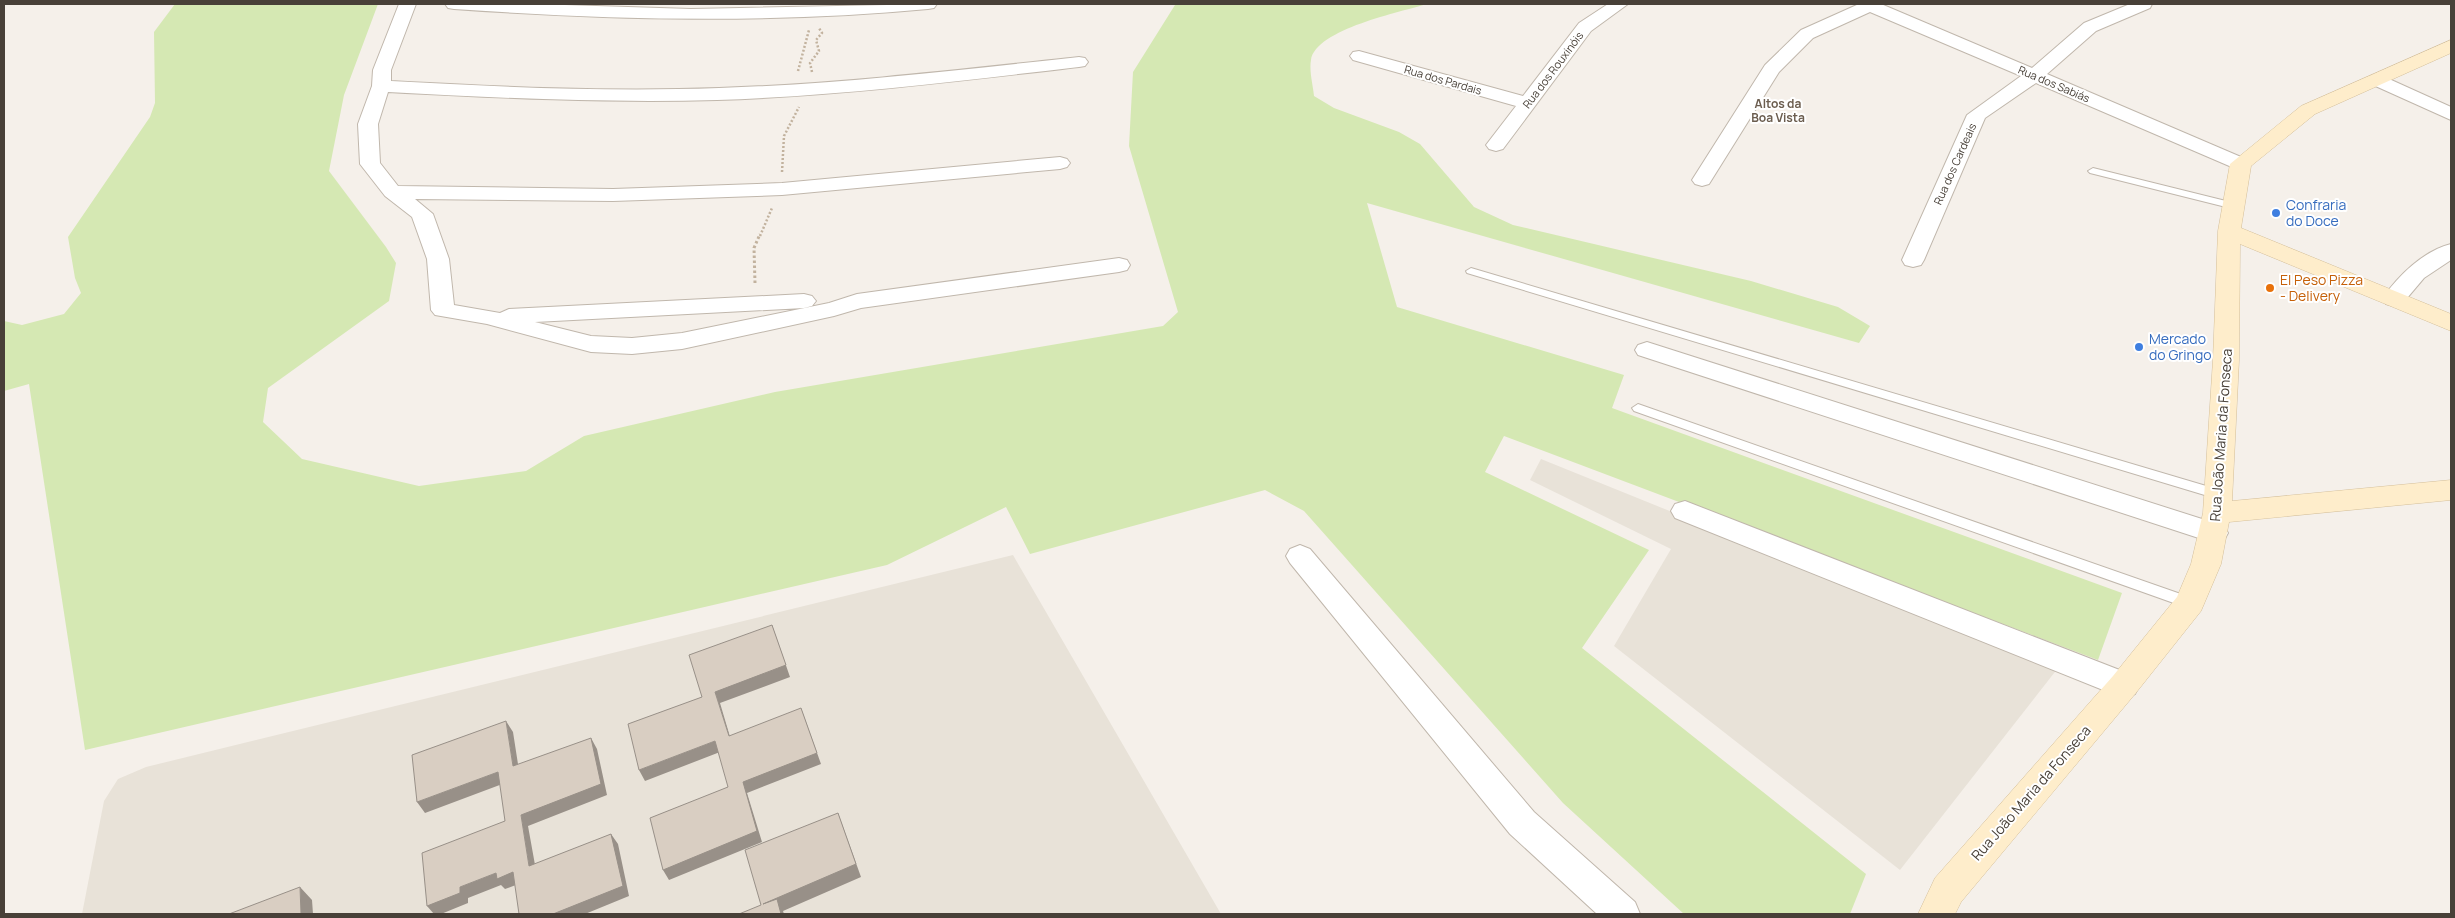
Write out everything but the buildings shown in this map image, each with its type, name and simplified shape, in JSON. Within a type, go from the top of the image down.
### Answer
[{"type":"main road","points":[[2241,164],[2308,110],[2451,46]]},
{"type":"main road","name":"Rua João Maria da Fonseca","points":[[1936,914],[1948,890],[2124,685],[2190,603],[2206,564],[2217,504],[2226,360],[2231,218],[2241,164]]},
{"type":"main road","points":[[2231,218],[2394,299],[2451,323]]},
{"type":"main road","points":[[2217,504],[2264,507],[2451,490]]},
{"type":"main road","points":[[2217,504],[2240,523],[2264,507]]},
{"type":"street","points":[[407,4],[382,70],[381,86],[368,124],[370,164],[392,192],[422,214],[438,259],[443,310],[488,317],[573,341],[632,346],[682,341],[834,309],[857,301],[1119,265]]},
{"type":"street","points":[[454,4],[667,15],[820,12],[928,4]]},
{"type":"street","name":"Rua dos Rouxinóis","points":[[1496,145],[1585,27],[1618,4]]},
{"type":"street","points":[[1702,180],[1772,69],[1806,34],[1870,4]]},
{"type":"street","name":"Rua dos Sabiás","points":[[1870,4],[2241,164]]},
{"type":"street","name":"Rua dos Cardeais","points":[[1913,260],[1977,115],[2035,75],[2090,27],[2144,4]]},
{"type":"street","name":"Rua dos Pardais","points":[[1359,56],[1528,103]]},
{"type":"street","points":[[381,86],[544,94],[666,95],[803,90],[900,82],[1079,62]]},
{"type":"street","points":[[2378,80],[2451,114]]},
{"type":"street","points":[[392,192],[613,195],[782,189],[1060,163]]},
{"type":"street","points":[[2394,299],[2416,273],[2451,251]]},
{"type":"street","points":[[488,317],[756,305],[827,299],[857,301]]},
{"type":"street","points":[[1647,350],[2217,504]]},
{"type":"street","points":[[1685,511],[2124,685]]},
{"type":"street","points":[[1300,556],[1522,823],[1622,914]]},
{"type":"lane","points":[[2094,171],[2231,218]]},
{"type":"lane","points":[[1472,271],[2217,504]]},
{"type":"lane","points":[[1638,408],[2190,603]]},
{"type":"path","points":[[808,40],[816,40],[822,33],[816,24]]},
{"type":"path","points":[[798,79],[798,71],[802,63],[801,52],[808,40],[809,28]]},
{"type":"path","points":[[809,78],[812,74],[810,62],[818,51],[816,40]]},
{"type":"path","points":[[802,63],[810,62]]},
{"type":"shaded area","points":[[1541,459],[2058,668],[1900,870],[1614,646],[1671,549],[1530,480]]},
{"type":"shaded area","points":[[1013,555],[1221,914],[82,914],[104,801],[118,779],[146,767]]},
{"type":"green space","points":[[175,4],[378,4],[344,95],[329,171],[396,263],[389,301],[268,388],[263,422],[302,459],[419,486],[526,471],[584,436],[775,392],[1163,326],[1178,312],[1129,146],[1133,72],[1175,5],[1427,4],[1361,23],[1328,39],[1316,49],[1311,60],[1314,96],[1334,108],[1399,132],[1420,144],[1474,207],[1513,225],[1751,281],[1838,307],[1870,326],[1859,343],[1367,203],[1397,307],[1624,375],[1612,408],[2122,593],[2098,660],[1504,436],[1485,472],[1649,550],[1582,648],[1866,874],[1850,914],[1684,914],[1563,803],[1304,511],[1265,490],[1030,554],[1006,507],[887,565],[85,750],[29,384],[4,391],[4,321],[22,325],[64,314],[81,293],[75,278],[68,237],[150,117],[155,103],[154,32]]},
{"type":"place","name":"Confraria do Doce","points":[[2276,213]]},
{"type":"place","name":"El Peso Pizza - Delivery","points":[[2270,288]]},
{"type":"place","name":"Mercado do Gringo","points":[[2139,347]]},
{"type":"district","name":"Altos da Boa Vista","points":[[1778,111]]}]
